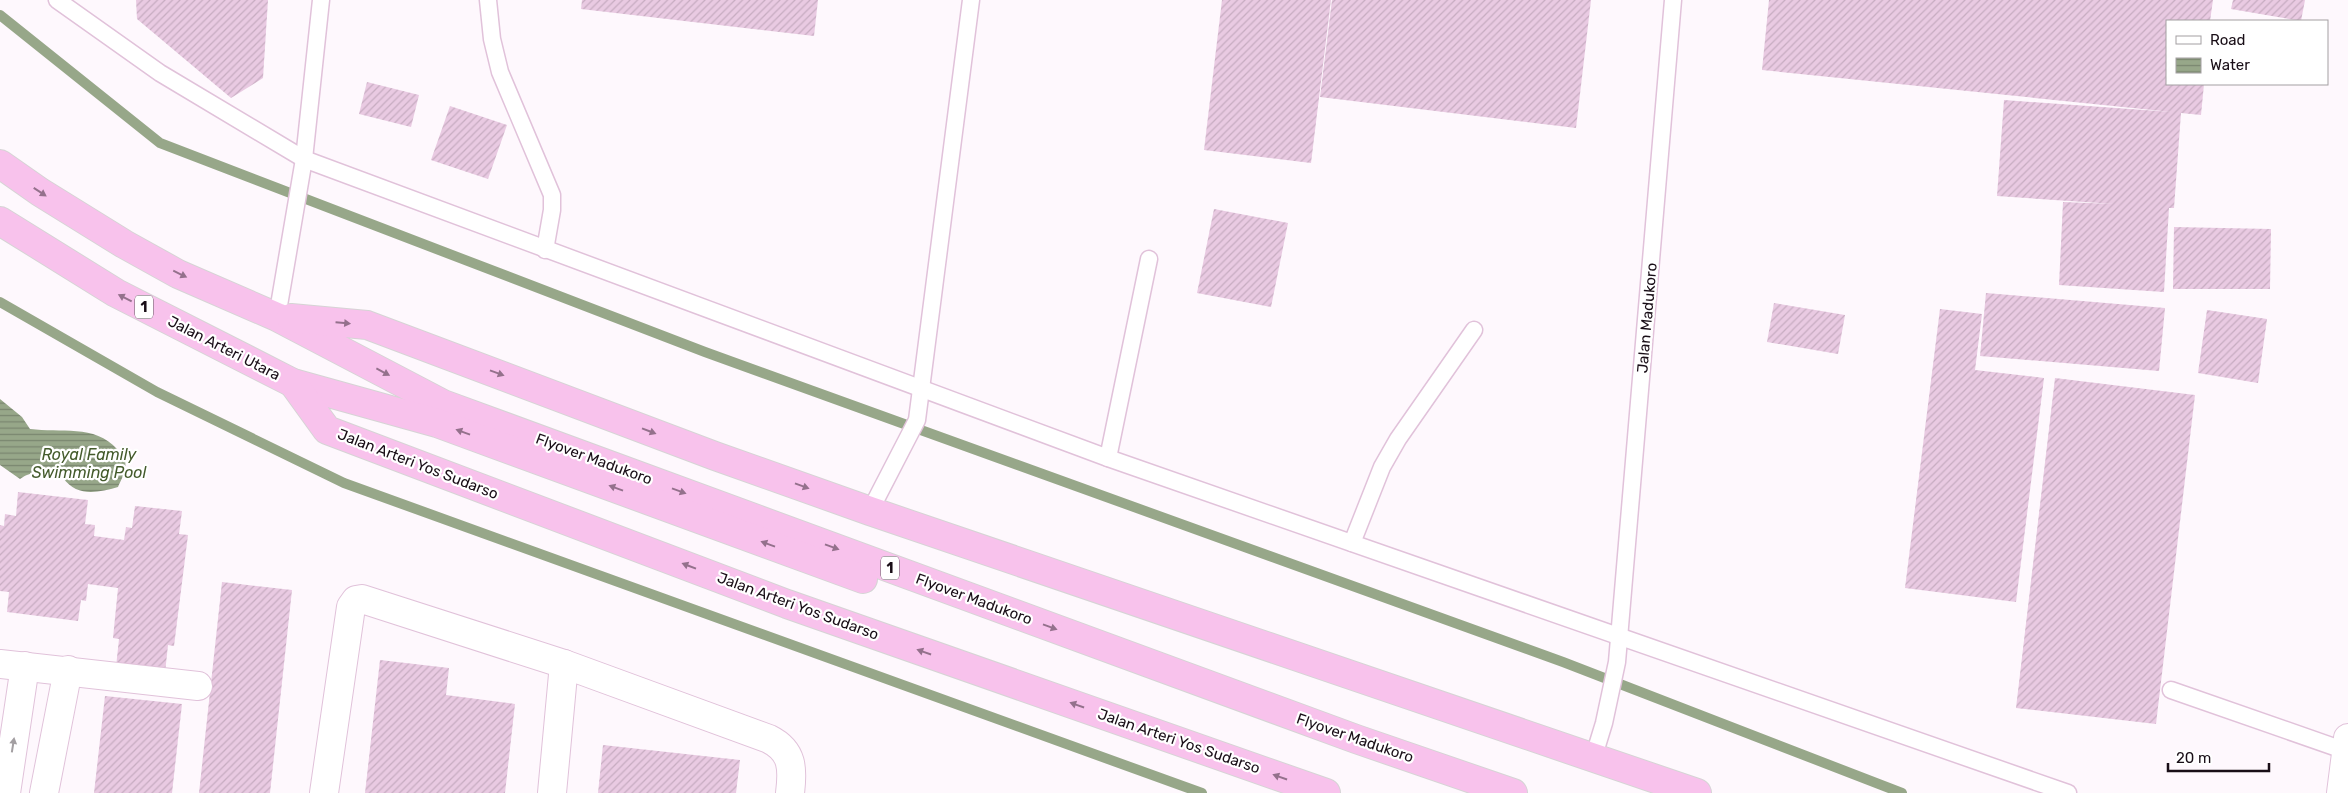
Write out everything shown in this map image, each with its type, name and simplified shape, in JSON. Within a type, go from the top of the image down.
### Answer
[{"type":"highway","name":"1","points":[[0,164],[40,192],[124,244],[178,274],[278,317]]},
{"type":"highway","name":"Jalan Arteri Utara","points":[[0,221],[116,293],[293,383]]},
{"type":"highway","points":[[278,317],[368,325],[715,456],[876,500],[1593,759],[1697,793]]},
{"type":"highway","name":"Flyover Madukoro","points":[[278,317],[443,404],[1356,739],[1513,793]]},
{"type":"highway","name":"Flyover Madukoro","points":[[293,383],[437,423],[1349,756],[1456,793]]},
{"type":"highway","name":"Jalan Arteri Yos Sudarso","points":[[293,383],[327,430],[787,604],[1326,793]]},
{"type":"street","points":[[324,793],[351,607],[356,600],[362,599],[564,664],[778,743],[791,759],[793,771],[790,793]]},
{"type":"street","points":[[552,793],[564,664]]},
{"type":"street","points":[[6,793],[13,665],[198,686]]},
{"type":"street","points":[[44,793],[68,670]]},
{"type":"street","points":[[2341,793],[2347,745]]},
{"type":"lane","points":[[57,0],[160,73],[304,159],[1108,458],[2068,793]]},
{"type":"lane","points":[[278,317],[304,159],[321,0]]},
{"type":"lane","points":[[488,0],[492,39],[500,72],[552,195],[552,210],[546,250]]},
{"type":"lane","points":[[876,500],[917,420],[971,0]]},
{"type":"lane","name":"Jalan Madukoro","points":[[1593,759],[1604,723],[1617,662],[1620,636],[1673,0]]},
{"type":"lane","points":[[1108,458],[1148,258]]},
{"type":"lane","points":[[1352,543],[1382,467],[1398,439],[1474,330]]},
{"type":"lane","points":[[2171,690],[2347,745]]},
{"type":"water","name":"Royal Family Swimming Pool","points":[[0,399],[22,417],[30,429],[76,431],[98,436],[108,441],[119,451],[125,461],[124,471],[118,487],[95,492],[81,491],[63,478],[46,474],[36,473],[20,479],[0,465]]},
{"type":"building","points":[[136,0],[268,0],[263,78],[231,98],[137,19]]},
{"type":"building","points":[[582,0],[818,0],[814,36],[581,9]]},
{"type":"building","points":[[1222,0],[1331,0],[1311,163],[1204,150]]},
{"type":"building","points":[[1332,0],[1591,0],[1576,128],[1320,97]]},
{"type":"building","points":[[1769,0],[2213,0],[2210,20],[2166,20],[2166,85],[2204,85],[2201,115],[2181,113],[2174,208],[2169,208],[2164,292],[2059,285],[2063,202],[2114,204],[1997,196],[2004,100],[2172,112],[1762,70]]},
{"type":"building","points":[[2233,0],[2305,0],[2301,20],[2231,9]]},
{"type":"building","points":[[367,82],[419,95],[411,127],[359,114]]},
{"type":"building","points":[[450,106],[507,125],[488,179],[431,160]]},
{"type":"building","points":[[1214,209],[1288,223],[1271,307],[1197,293]]},
{"type":"building","points":[[2174,227],[2271,229],[2270,289],[2173,289]]},
{"type":"building","points":[[1986,293],[2165,308],[2159,371],[1980,356]]},
{"type":"building","points":[[1774,303],[1845,315],[1838,354],[1767,342]]},
{"type":"building","points":[[1940,309],[1982,314],[1975,370],[2044,378],[2016,602],[1905,588]]},
{"type":"building","points":[[2207,310],[2267,319],[2258,383],[2198,373]]},
{"type":"building","points":[[2055,378],[2195,395],[2156,724],[2016,708]]},
{"type":"building","points":[[18,492],[88,500],[85,524],[95,525],[94,536],[124,540],[126,527],[132,528],[135,506],[182,511],[179,534],[188,535],[174,646],[168,645],[165,673],[116,667],[119,639],[113,638],[118,588],[88,584],[86,601],[81,600],[78,621],[7,612],[9,592],[0,591],[0,525],[4,526],[5,514],[16,516]]},
{"type":"building","points":[[222,582],[292,590],[270,793],[199,793]]},
{"type":"building","points":[[380,660],[449,668],[446,695],[515,704],[505,793],[365,793]]},
{"type":"building","points":[[105,696],[182,704],[172,793],[94,793]]},
{"type":"building","points":[[603,745],[740,760],[736,793],[598,793]]},
{"type":"waterway","points":[[0,15],[160,143],[705,352],[1563,662],[1902,793]]},
{"type":"waterway","points":[[0,302],[157,392],[344,483],[1202,793]]}]
